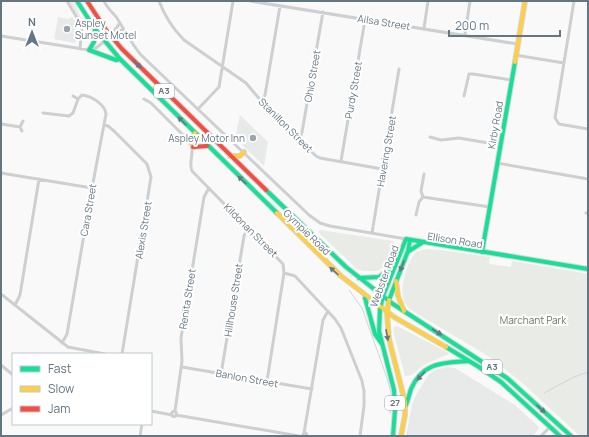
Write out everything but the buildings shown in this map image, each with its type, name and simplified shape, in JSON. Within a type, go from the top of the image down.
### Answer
[{"type":"main road","name":"Gympie Road","points":[[77,1],[104,42],[120,59],[327,264],[364,296],[380,307],[413,329],[470,361],[501,382],[560,436]]},
{"type":"main road","name":"Gympie Road","points":[[87,1],[111,36],[136,64],[325,248],[359,278],[388,300],[507,378],[571,436]]},
{"type":"main road","name":"Kirby Road","points":[[482,252],[525,1]]},
{"type":"main road","points":[[95,29],[94,42],[89,50],[116,60],[120,59]]},
{"type":"main road","points":[[195,133],[192,145],[207,146]]},
{"type":"main road","points":[[230,156],[240,156],[244,152]]},
{"type":"main road","name":"Ellison Road","points":[[408,240],[588,269]]},
{"type":"main road","name":"Webster Road","points":[[401,436],[405,407],[402,388],[387,336],[386,311],[388,300],[408,251],[408,240]]},
{"type":"main road","name":"Webster Road","points":[[393,436],[395,415],[394,390],[378,325],[383,296],[395,265],[408,240]]},
{"type":"main road","points":[[408,251],[423,242]]},
{"type":"main road","points":[[359,278],[379,277],[395,265]]},
{"type":"main road","points":[[396,281],[398,296],[404,311]]},
{"type":"main road","points":[[364,296],[369,306],[376,338],[382,344]]},
{"type":"main road","points":[[405,407],[418,377],[431,367],[447,362],[470,361]]},
{"type":"street","points":[[67,1],[82,26],[80,49]]},
{"type":"street","name":"Gympie Road","points":[[104,1],[108,9],[120,23],[133,45],[141,55],[309,215],[320,223]]},
{"type":"street","name":"Stanillon Street","points":[[158,1],[166,19],[175,32],[184,40],[246,82],[262,102],[316,156],[382,169]]},
{"type":"street","points":[[198,109],[218,89],[233,1]]},
{"type":"street","name":"Ailsa Street","points":[[250,1],[402,26],[465,34],[517,44]]},
{"type":"street","points":[[424,28],[428,1]]},
{"type":"street","points":[[465,34],[470,1]]},
{"type":"street","points":[[556,122],[555,115],[574,1]]},
{"type":"street","points":[[262,102],[265,95],[280,6]]},
{"type":"street","name":"Ohio Street","points":[[300,139],[323,12]]},
{"type":"street","name":"Purdy Street","points":[[341,161],[365,20]]},
{"type":"street","points":[[111,36],[120,23]]},
{"type":"street","points":[[1,36],[89,50],[96,48],[123,29]]},
{"type":"street","points":[[515,55],[564,64]]},
{"type":"street","name":"Havering Street","points":[[372,233],[399,69]]},
{"type":"street","points":[[464,96],[469,74],[511,80]]},
{"type":"street","name":"Cara Street","points":[[62,343],[67,334],[106,112],[103,106],[88,96],[82,95],[78,98],[73,96]]},
{"type":"street","points":[[43,113],[69,116],[73,113],[78,98]]},
{"type":"street","points":[[144,99],[151,103],[192,145]]},
{"type":"street","points":[[20,127],[23,121]]},
{"type":"street","points":[[556,122],[588,129]]},
{"type":"street","points":[[1,124],[20,127]]},
{"type":"street","name":"Alexis Street","points":[[104,125],[108,126],[114,131],[145,162],[149,168],[151,177],[122,353]]},
{"type":"street","points":[[20,127],[22,131]]},
{"type":"street","points":[[430,137],[441,140],[459,138],[500,145]]},
{"type":"street","name":"Kildonan Street","points":[[192,145],[191,169],[281,260],[284,266],[284,273]]},
{"type":"street","points":[[497,163],[588,179]]},
{"type":"street","points":[[1,173],[92,188]]},
{"type":"street","points":[[423,197],[421,191],[424,174]]},
{"type":"street","points":[[15,305],[20,295],[39,179]]},
{"type":"street","name":"Renita Street","points":[[174,411],[182,367],[181,338],[204,197],[209,188]]},
{"type":"street","points":[[423,197],[490,207]]},
{"type":"street","points":[[416,215],[419,202],[423,197]]},
{"type":"street","name":"Ellison Road","points":[[320,223],[408,240]]},
{"type":"street","name":"Hillhouse Street","points":[[221,374],[244,236],[248,228]]},
{"type":"street","points":[[267,381],[284,273],[295,276],[328,311],[341,328],[363,386],[364,406],[360,436]]},
{"type":"street","points":[[1,294],[62,343],[71,348],[99,353]]},
{"type":"street","points":[[152,411],[300,436],[302,434],[306,434],[323,320],[328,311]]},
{"type":"street","points":[[1,365],[12,374]]},
{"type":"street","name":"Banlon Street","points":[[182,367],[312,389]]},
{"type":"street","points":[[1,415],[12,409]]},
{"type":"street","points":[[172,415],[172,412],[174,411]]},
{"type":"street","points":[[174,411],[176,415]]},
{"type":"street","points":[[140,436],[142,425]]},
{"type":"street","points":[[541,436],[550,427]]},
{"type":"shaded area","points":[[58,17],[68,19],[72,17],[79,31],[77,41],[74,43],[54,39]]},
{"type":"shaded area","points":[[240,115],[268,142],[264,166],[235,138]]},
{"type":"shaded area","points":[[448,367],[455,368],[515,405],[539,427],[538,430],[533,436],[406,436],[412,405],[416,395],[429,374],[435,370]]},
{"type":"green space","points":[[69,1],[73,1],[85,26],[83,25]]},
{"type":"green space","points":[[320,230],[393,241],[395,245],[393,259],[389,265],[376,271],[363,271],[357,269],[318,232]]},
{"type":"green space","name":"Marchant Park","points":[[426,249],[490,257],[489,264],[511,267],[512,261],[588,274],[588,436],[580,436],[520,381],[488,356],[411,310],[407,306],[403,299],[402,292],[405,273],[416,252]]},
{"type":"green space","points":[[397,326],[449,354],[425,364],[412,375],[405,376],[393,330],[394,327]]},
{"type":"waterway","points":[[349,290],[362,308],[387,378],[391,393],[390,413]]},
{"type":"waterway","points":[[544,393],[574,377],[588,372]]},
{"type":"traffic: fast","points":[[77,1],[95,29],[120,59],[277,213]]},
{"type":"traffic: fast","points":[[95,29],[94,42],[89,50],[116,60],[120,59]]},
{"type":"traffic: fast","points":[[482,252],[515,62]]},
{"type":"traffic: fast","points":[[266,190],[346,267],[393,304],[507,378],[571,436]]},
{"type":"traffic: fast","points":[[383,296],[406,239],[588,269]]},
{"type":"traffic: fast","points":[[389,300],[408,251],[410,240]]},
{"type":"traffic: fast","points":[[409,251],[423,242]]},
{"type":"traffic: fast","points":[[359,278],[379,277],[395,265]]},
{"type":"traffic: fast","points":[[383,296],[380,309],[379,331],[394,390],[395,410],[393,436]]},
{"type":"traffic: fast","points":[[365,298],[375,334],[382,344]]},
{"type":"traffic: fast","points":[[446,347],[501,382],[560,436]]},
{"type":"traffic: fast","points":[[405,407],[411,389],[416,380],[428,368],[443,363],[469,361]]},
{"type":"traffic: slow","points":[[515,62],[525,1]]},
{"type":"traffic: slow","points":[[191,143],[195,133]]},
{"type":"traffic: slow","points":[[230,156],[240,156],[244,152]]},
{"type":"traffic: slow","points":[[277,213],[341,276],[394,317],[446,347]]},
{"type":"traffic: slow","points":[[396,281],[398,296],[404,311]]},
{"type":"traffic: slow","points":[[389,300],[387,314],[389,339],[405,402],[405,415],[401,436]]},
{"type":"traffic: jam","points":[[87,1],[106,30],[122,49],[266,190]]},
{"type":"traffic: jam","points":[[193,147],[207,146]]},
{"type":"place","name":"Aspley Sunset Motel","points":[[67,29]]},
{"type":"place","name":"Aspley Motor Inn","points":[[253,138]]}]
